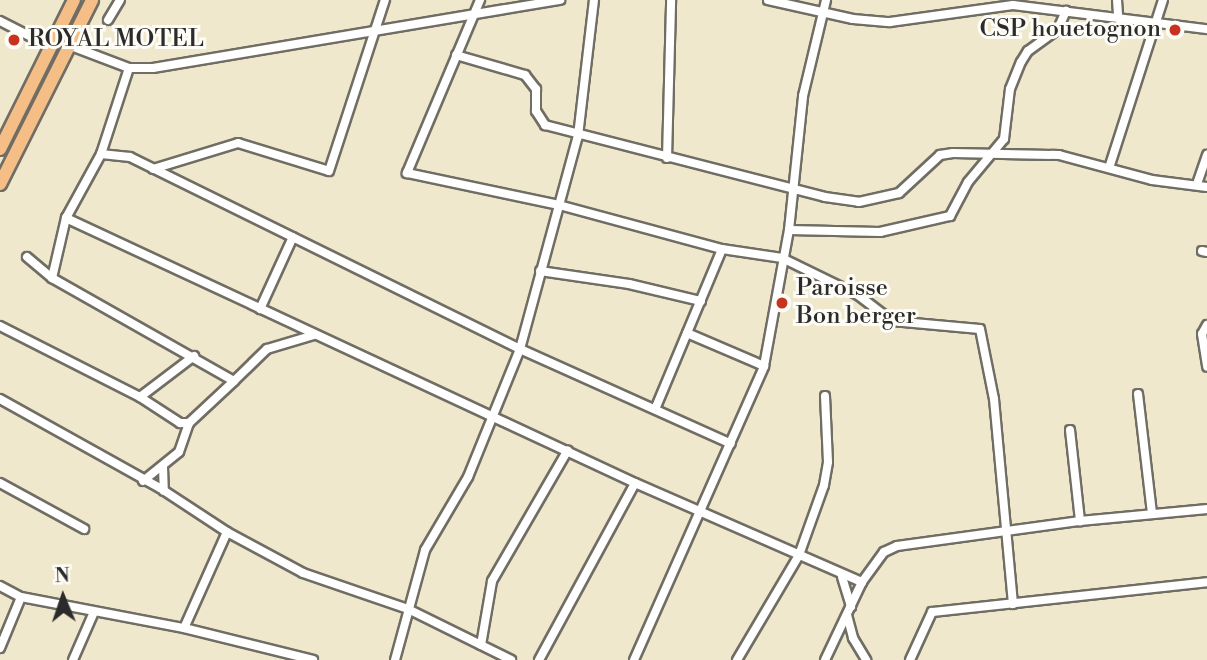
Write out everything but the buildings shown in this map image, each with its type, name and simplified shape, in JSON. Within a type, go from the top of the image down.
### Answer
[{"type":"main road","points":[[2,141],[74,0]]},
{"type":"main road","points":[[0,184],[92,0]]},
{"type":"street","points":[[107,20],[120,0]]},
{"type":"street","points":[[153,169],[237,143],[328,170],[385,0]]},
{"type":"street","points":[[480,0],[407,173],[559,205],[722,250],[782,258],[858,295],[892,321],[980,329],[994,398],[1013,604]]},
{"type":"street","points":[[71,46],[129,68],[153,68],[560,0]]},
{"type":"street","points":[[395,660],[425,550],[468,477],[520,349],[578,136],[594,0]]},
{"type":"street","points":[[667,158],[671,0]]},
{"type":"street","points":[[768,0],[822,13],[890,22],[988,5],[1033,4],[1066,11],[1118,15],[1207,29]]},
{"type":"street","points":[[634,660],[764,366],[795,190],[803,96],[826,0]]},
{"type":"street","points":[[1116,0],[1118,15]]},
{"type":"street","points":[[1110,165],[1163,0]]},
{"type":"street","points":[[789,230],[880,232],[908,229],[950,216],[991,153],[1004,139],[1010,89],[1021,62],[1028,51],[1058,29],[1066,11]]},
{"type":"street","points":[[0,21],[51,47]]},
{"type":"street","points":[[456,55],[525,75],[536,89],[539,117],[545,125],[578,136],[846,201],[878,199],[900,193],[940,155],[991,153],[1048,154],[1110,165],[1152,180],[1207,187]]},
{"type":"street","points":[[52,278],[66,218],[101,154],[129,68]]},
{"type":"street","points":[[101,154],[130,157],[520,349],[656,407],[731,444]]},
{"type":"street","points":[[1197,184],[1207,155]]},
{"type":"street","points":[[66,218],[76,226],[635,483],[842,576],[862,582]]},
{"type":"street","points":[[64,229],[76,226]]},
{"type":"street","points":[[260,309],[293,237]]},
{"type":"street","points":[[656,407],[722,250]]},
{"type":"street","points":[[27,257],[52,278],[234,381]]},
{"type":"street","points":[[540,271],[629,284],[701,301]]},
{"type":"street","points":[[1207,325],[1202,334],[1207,367]]},
{"type":"street","points":[[0,326],[141,397],[180,423],[189,423]]},
{"type":"street","points":[[687,332],[764,366]]},
{"type":"street","points":[[143,481],[179,452],[189,423],[267,349],[315,335]]},
{"type":"street","points":[[141,397],[194,356]]},
{"type":"street","points":[[1138,394],[1152,513]]},
{"type":"street","points":[[737,660],[799,555],[828,462],[825,396]]},
{"type":"street","points":[[0,399],[164,491],[227,532],[303,573],[408,609],[510,660]]},
{"type":"street","points":[[1070,430],[1080,521]]},
{"type":"street","points":[[481,645],[492,581],[568,450]]},
{"type":"street","points":[[163,467],[164,491]]},
{"type":"street","points":[[0,483],[84,528]]},
{"type":"street","points":[[539,660],[635,483]]},
{"type":"street","points":[[825,660],[862,582],[884,552],[897,546],[1080,521],[1207,509]]},
{"type":"street","points":[[184,628],[227,532]]},
{"type":"street","points":[[842,576],[853,638],[866,660]]},
{"type":"street","points":[[910,660],[932,612],[1207,582]]},
{"type":"street","points":[[0,586],[21,597],[184,628],[280,656],[313,660]]},
{"type":"street","points":[[0,648],[21,597]]},
{"type":"street","points":[[73,660],[94,612]]},
{"type":"street","points":[[838,633],[853,638]]},
{"type":"place","name":"CSP houetognon","points":[[1175,30]]},
{"type":"place","name":"ROYAL MOTEL","points":[[14,40]]},
{"type":"place","name":"Paroisse Bon berger","points":[[782,303]]}]
